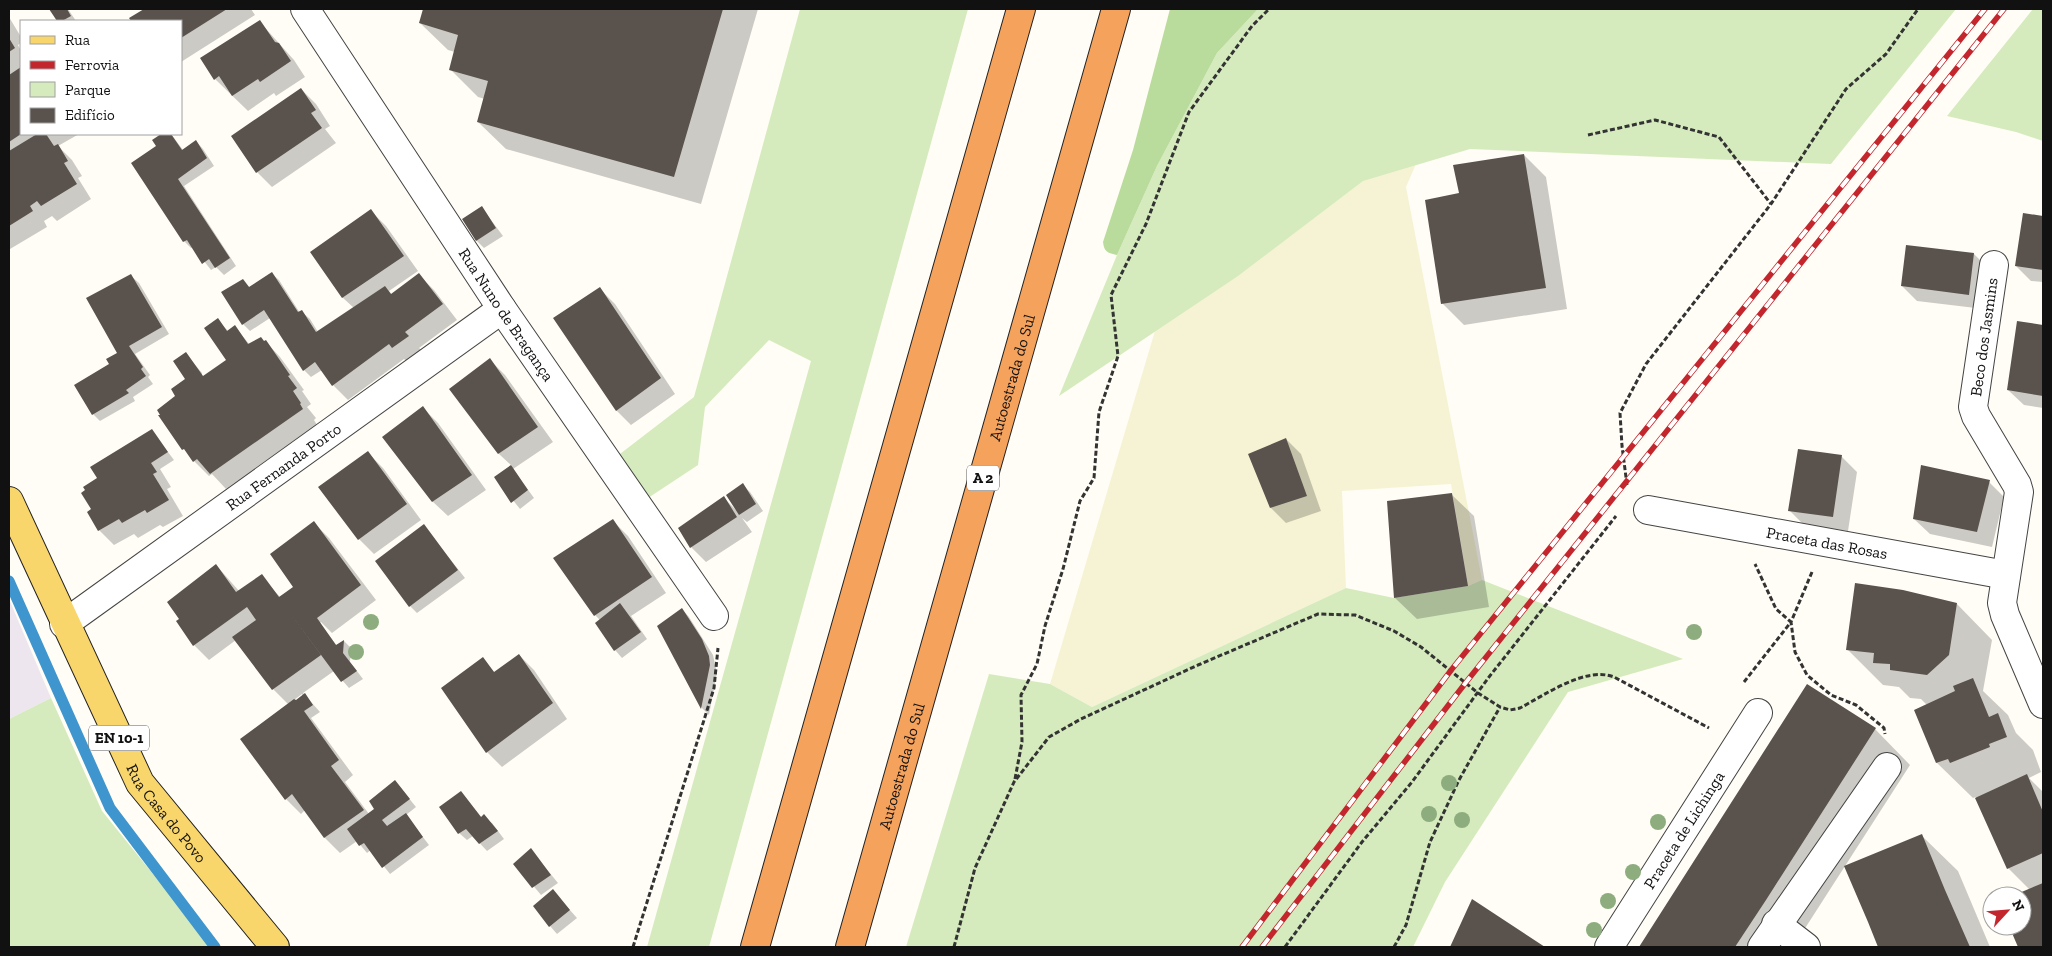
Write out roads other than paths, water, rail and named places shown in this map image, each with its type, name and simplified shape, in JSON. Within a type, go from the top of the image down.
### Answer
[{"type":"highway","points":[[755,947],[1021,9]]},
{"type":"highway","name":"Autoestrada do Sul","points":[[850,947],[1116,9]]},
{"type":"main road","name":"Rua Casa do Povo","points":[[9,501],[64,624],[140,783],[275,947]]},
{"type":"street","name":"Rua Nuno de Bragança","points":[[305,9],[502,309],[714,616]]},
{"type":"street","name":"Beco dos Jasmins","points":[[1994,265],[1973,407],[1976,416],[2020,492],[2002,599],[2003,611],[2043,704]]},
{"type":"street","name":"Rua Fernanda Porto","points":[[64,624],[502,309]]},
{"type":"street","name":"Praceta das Rosas","points":[[1648,510],[2006,575]]},
{"type":"street","name":"Praceta de Lichinga","points":[[1609,947],[1758,713]]},
{"type":"street","points":[[1762,947],[1776,924],[1887,767]]},
{"type":"street","points":[[1776,924],[1806,947]]},
{"type":"waterway","points":[[9,581],[110,808],[215,947]]},
{"type":"railway","points":[[1242,947],[1452,669],[1985,9]]},
{"type":"railway","points":[[1262,947],[1467,681],[2004,9]]}]
